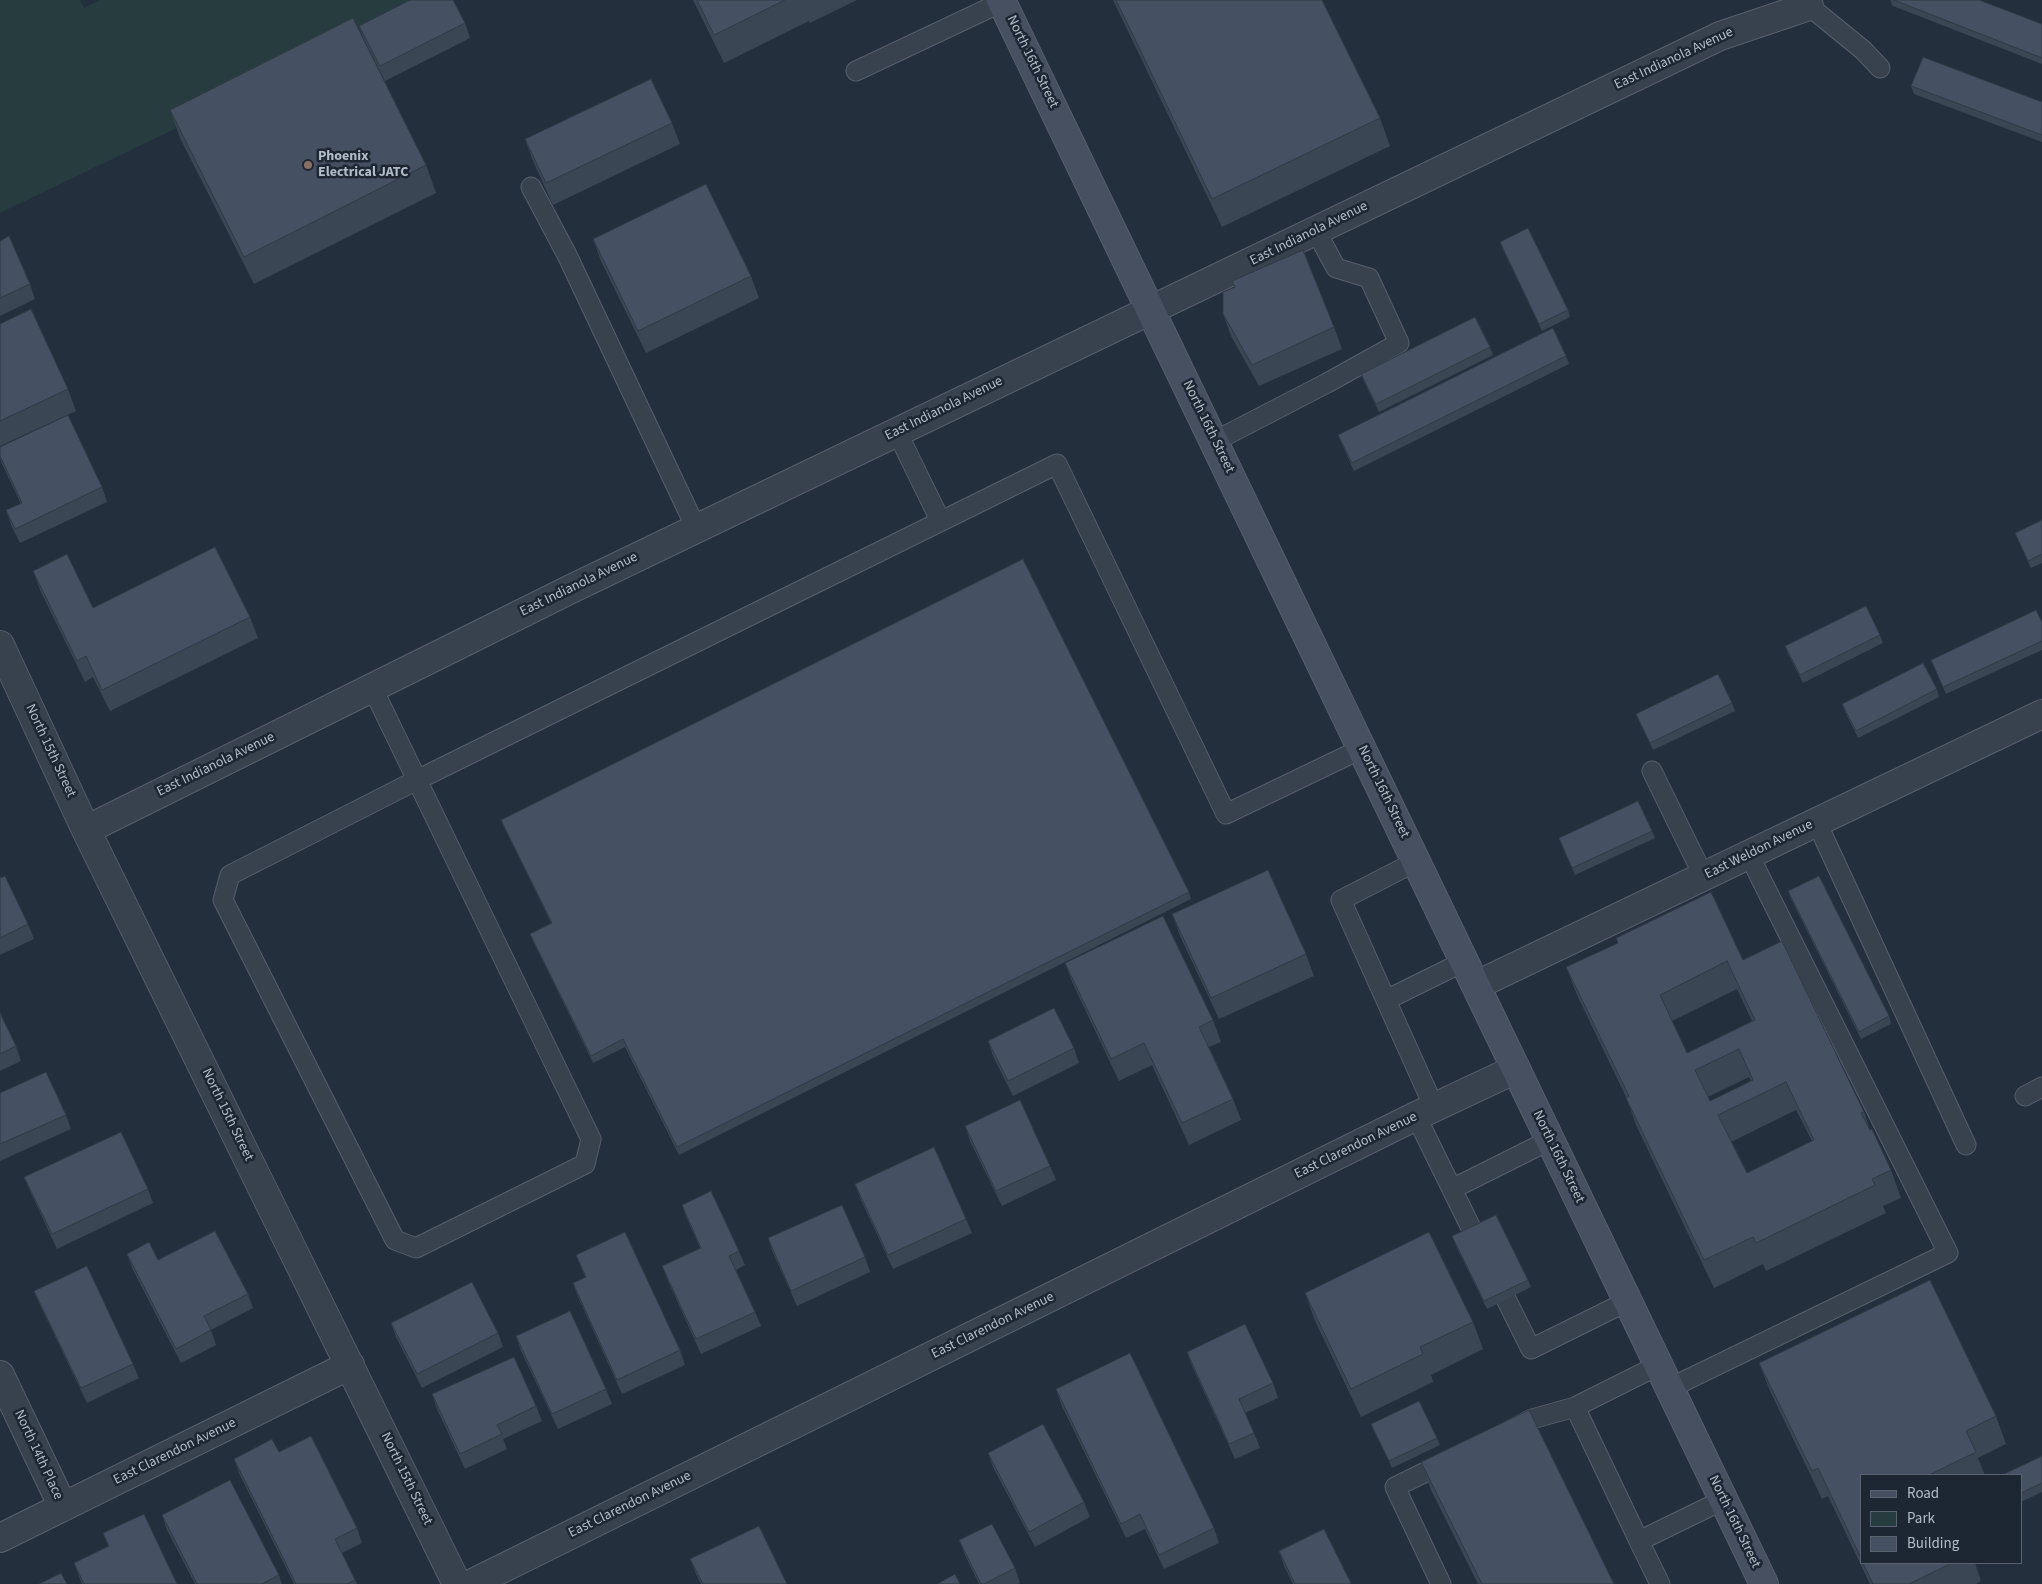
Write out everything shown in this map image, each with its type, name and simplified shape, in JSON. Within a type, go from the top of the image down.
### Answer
[{"type":"main road","name":"North 16th Street","points":[[1002,1],[1764,1584]]},
{"type":"street","name":"East Indianola Avenue","points":[[86,830],[696,528],[1720,36],[1809,6]]},
{"type":"street","name":"North 15th Street","points":[[0,645],[86,830],[457,1584]]},
{"type":"street","name":"East Weldon Avenue","points":[[1477,986],[2042,714]]},
{"type":"street","name":"East Clarendon Avenue","points":[[471,1584],[1425,1112],[1516,1069]]},
{"type":"street","name":"East Clarendon Avenue","points":[[0,1538],[350,1365]]},
{"type":"street","name":"North 14th Place","points":[[0,1375],[63,1508]]},
{"type":"lane","points":[[856,71],[1002,1]]},
{"type":"lane","points":[[1809,6],[1863,50],[1880,68]]},
{"type":"lane","points":[[531,187],[567,255],[696,528]]},
{"type":"lane","points":[[1215,442],[1399,343],[1369,278],[1336,268],[1316,231]]},
{"type":"lane","points":[[897,432],[940,520]]},
{"type":"lane","points":[[372,687],[417,780],[591,1139],[585,1164],[416,1248],[395,1240],[223,900],[230,875],[417,780],[940,520],[1057,464],[1226,814],[1361,749]]},
{"type":"lane","points":[[1652,771],[1704,877]]},
{"type":"lane","points":[[1817,822],[1966,1145]]},
{"type":"lane","points":[[1498,1436],[1532,1419],[1575,1407],[1664,1376],[1948,1253],[1749,855]]},
{"type":"lane","points":[[1417,861],[1341,900],[1386,1000],[1452,1189],[1474,1234]]},
{"type":"lane","points":[[1386,1000],[1465,961]]},
{"type":"lane","points":[[2025,1096],[2042,1088]]},
{"type":"lane","points":[[1452,1189],[1550,1140]]},
{"type":"lane","points":[[1506,1299],[1531,1349],[1628,1301]]},
{"type":"lane","points":[[1575,1407],[1660,1584]]},
{"type":"lane","points":[[1441,1584],[1395,1487],[1464,1453]]},
{"type":"lane","points":[[1639,1541],[1723,1500]]},
{"type":"green space","points":[[0,0],[80,0],[84,8],[100,0],[443,0],[0,213]]},
{"type":"building","points":[[410,0],[453,0],[465,23],[380,66],[359,26]]},
{"type":"building","points":[[697,0],[785,0],[714,35]]},
{"type":"building","points":[[1116,0],[1322,0],[1380,118],[1212,199]]},
{"type":"building","points":[[1894,0],[1979,0],[2042,24],[2042,58]]},
{"type":"building","name":"Phoenix Electrical JATC","points":[[353,18],[426,165],[244,257],[170,110]]},
{"type":"building","points":[[1923,57],[2042,102],[2042,135],[1911,86]]},
{"type":"building","points":[[651,79],[672,123],[546,183],[525,139]]},
{"type":"building","points":[[706,184],[751,276],[638,331],[593,239]]},
{"type":"building","points":[[1528,228],[1568,310],[1539,324],[1500,242]]},
{"type":"building","points":[[9,236],[30,284],[0,298],[0,241]]},
{"type":"building","points":[[1303,250],[1334,327],[1252,365],[1223,314],[1223,292],[1235,287],[1232,281]]},
{"type":"building","points":[[31,309],[68,389],[0,421],[0,324]]},
{"type":"building","points":[[1475,317],[1490,347],[1376,404],[1361,374]]},
{"type":"building","points":[[1553,328],[1566,356],[1352,463],[1338,435]]},
{"type":"building","points":[[68,415],[102,487],[15,529],[6,510],[22,503],[0,456],[0,447]]},
{"type":"building","points":[[2042,520],[2042,554],[2028,561],[2015,533]]},
{"type":"building","points":[[215,547],[250,617],[102,690],[86,656],[77,661],[33,571],[67,554],[93,608]]},
{"type":"building","points":[[1023,559],[1189,892],[677,1147],[623,1039],[591,1056],[530,934],[552,923],[501,820]]},
{"type":"building","points":[[1866,606],[1880,635],[1800,675],[1785,646]]},
{"type":"building","points":[[2036,610],[2042,622],[2042,641],[1943,687],[1931,660]]},
{"type":"building","points":[[1923,663],[1937,689],[1856,731],[1842,704]]},
{"type":"building","points":[[1718,674],[1732,703],[1650,743],[1636,714]]},
{"type":"building","points":[[1638,801],[1652,831],[1572,868],[1559,838]]},
{"type":"building","points":[[1268,870],[1306,954],[1211,998],[1172,914]]},
{"type":"building","points":[[5,876],[28,924],[0,938],[0,878]]},
{"type":"building","points":[[1819,876],[1889,1016],[1859,1032],[1788,891]]},
{"type":"building","points":[[1711,892],[1743,960],[1782,941],[1864,1112],[1861,1113],[1870,1130],[1872,1129],[1891,1170],[1872,1179],[1875,1185],[1756,1243],[1753,1237],[1704,1260],[1626,1098],[1629,1096],[1566,967],[1618,943],[1616,938]],"holes":[[[1727,961],[1755,1020],[1687,1053],[1660,995]],[[1739,1049],[1753,1080],[1710,1101],[1695,1070]],[[1786,1082],[1814,1140],[1747,1173],[1718,1115]]]},
{"type":"building","points":[[1163,916],[1213,1020],[1199,1027],[1233,1099],[1182,1123],[1144,1043],[1111,1059],[1065,963]]},
{"type":"building","points":[[1054,1008],[1074,1048],[1008,1081],[988,1041]]},
{"type":"building","points":[[0,1013],[16,1046],[0,1054]]},
{"type":"building","points":[[46,1072],[66,1115],[0,1144],[0,1093]]},
{"type":"building","points":[[1020,1100],[1050,1166],[996,1191],[965,1126]]},
{"type":"building","points":[[121,1132],[148,1189],[52,1234],[24,1177]]},
{"type":"building","points":[[934,1147],[966,1219],[888,1255],[855,1184]]},
{"type":"building","points":[[711,1191],[739,1251],[729,1256],[755,1312],[696,1339],[662,1266],[701,1248],[682,1205]]},
{"type":"building","points":[[842,1205],[865,1257],[791,1291],[768,1238]]},
{"type":"building","points":[[1496,1215],[1528,1280],[1484,1301],[1452,1236]]},
{"type":"building","points":[[215,1231],[248,1294],[204,1316],[211,1330],[176,1349],[127,1254],[149,1242],[158,1260]]},
{"type":"building","points":[[625,1232],[680,1350],[617,1380],[573,1283],[586,1277],[576,1255]]},
{"type":"building","points":[[1429,1232],[1473,1322],[1420,1347],[1423,1354],[1351,1389],[1305,1293]]},
{"type":"building","points":[[87,1266],[133,1364],[81,1388],[34,1291]]},
{"type":"building","points":[[1930,1280],[1996,1416],[1966,1431],[1976,1452],[1931,1474],[1860,1474],[1860,1556],[1818,1468],[1812,1471],[1759,1363]]},
{"type":"building","points":[[472,1282],[498,1333],[417,1374],[391,1323]]},
{"type":"building","points":[[570,1311],[606,1389],[552,1414],[516,1336]]},
{"type":"building","points":[[1245,1324],[1273,1383],[1239,1399],[1254,1433],[1229,1444],[1187,1352]]},
{"type":"building","points":[[1130,1353],[1214,1528],[1159,1555],[1140,1514],[1121,1524],[1056,1389]]},
{"type":"building","points":[[514,1357],[536,1406],[497,1425],[502,1434],[460,1454],[432,1394]]},
{"type":"building","points":[[1419,1401],[1437,1438],[1389,1461],[1371,1424]]},
{"type":"building","points":[[1529,1410],[1614,1584],[1482,1584],[1421,1462]]},
{"type":"building","points":[[1043,1424],[1084,1502],[1029,1532],[988,1453]]},
{"type":"building","points":[[311,1436],[357,1528],[335,1539],[355,1580],[347,1584],[296,1584],[234,1459],[272,1439],[279,1452]]},
{"type":"building","points":[[2042,1456],[2042,1483],[2022,1493],[2022,1474],[2004,1474]]},
{"type":"building","points":[[230,1480],[279,1575],[262,1584],[197,1584],[162,1515]]},
{"type":"building","points":[[144,1514],[177,1584],[84,1584],[74,1563],[109,1546],[103,1533]]},
{"type":"building","points":[[992,1524],[1015,1568],[981,1584],[959,1540]]},
{"type":"building","points":[[759,1526],[787,1584],[703,1584],[690,1559]]},
{"type":"building","points":[[1324,1529],[1351,1583],[1295,1584],[1279,1551]]},
{"type":"building","points":[[1863,1564],[1950,1564],[1909,1584],[1873,1584]]},
{"type":"building","points":[[61,1573],[67,1584],[39,1584]]},
{"type":"building","points":[[955,1574],[960,1584],[937,1584]]},
{"type":"place","name":"Phoenix Electrical JATC","points":[[308,165]]}]
